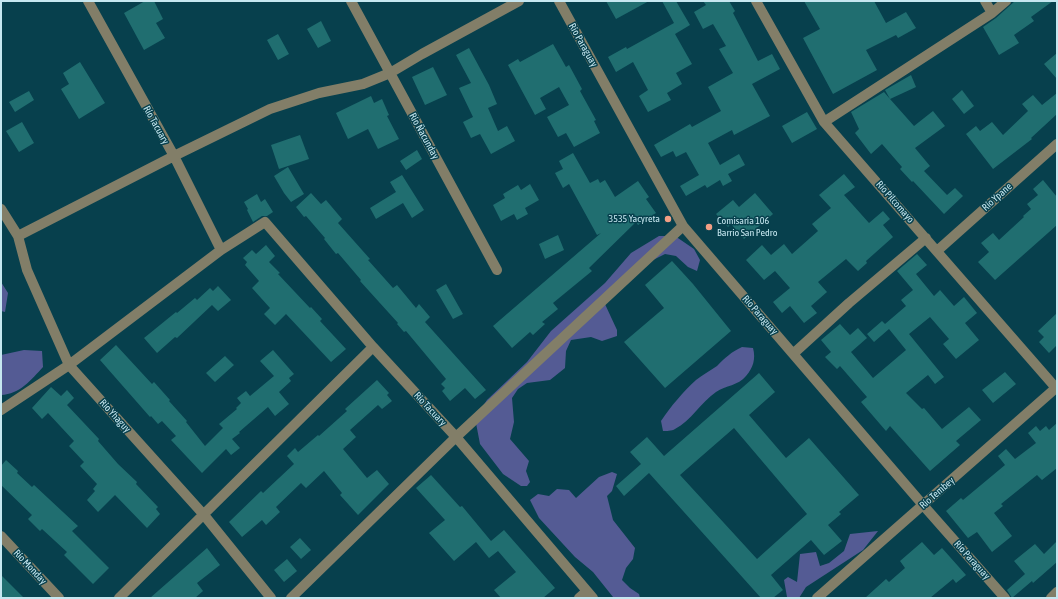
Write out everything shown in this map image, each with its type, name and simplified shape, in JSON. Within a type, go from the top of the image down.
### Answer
[{"type":"street","name":"Río Tacuary","points":[[88,1],[174,156],[221,250],[265,222],[373,348],[456,438],[590,594]]},
{"type":"street","name":"Río Ñacunday","points":[[351,1],[497,270]]},
{"type":"street","points":[[18,236],[174,156],[270,109],[319,93],[363,84],[390,74],[447,40],[519,1]]},
{"type":"street","name":"Río Paraguay","points":[[559,1],[684,226],[923,505],[1005,598]]},
{"type":"street","name":"Río Pilcomayo","points":[[756,1],[824,122],[1057,387]]},
{"type":"street","points":[[985,1],[992,14]]},
{"type":"street","points":[[824,122],[992,14],[1006,1]]},
{"type":"street","name":"Río Ypane","points":[[937,250],[1057,144]]},
{"type":"street","name":"Río Yhaguy","points":[[1,209],[18,236],[26,270],[69,364],[204,515],[271,598]]},
{"type":"street","points":[[291,598],[456,438],[684,226]]},
{"type":"street","points":[[794,354],[849,303],[926,238]]},
{"type":"street","points":[[1,410],[69,364],[221,250]]},
{"type":"street","points":[[119,598],[373,348]]},
{"type":"street","name":"Río Tembey","points":[[817,598],[1057,387]]},
{"type":"street","name":"Río Monday","points":[[1,536],[59,598]]},
{"type":"street","points":[[1051,598],[1057,592]]},
{"type":"street","points":[[579,598],[590,594]]},
{"type":"shaded area","points":[[659,236],[675,236],[694,249],[700,260],[697,271],[688,267],[676,256],[665,254],[635,269],[604,302],[617,330],[617,336],[602,341],[591,337],[571,340],[566,351],[565,368],[550,380],[527,383],[518,389],[512,398],[514,422],[510,439],[529,461],[526,471],[530,482],[527,486],[521,486],[503,474],[480,444],[475,418],[487,400],[527,362],[551,331],[605,283],[631,253]]},
{"type":"shaded area","points":[[1,282],[8,293],[5,312],[1,311]]},
{"type":"shaded area","points":[[742,347],[753,348],[754,352],[753,363],[746,376],[736,384],[716,392],[681,426],[672,430],[663,431],[661,421],[686,389],[698,378],[717,366],[731,353]]},
{"type":"shaded area","points":[[24,350],[42,351],[43,367],[25,386],[14,392],[1,395],[1,355]]},
{"type":"shaded area","points":[[612,472],[617,474],[612,491],[607,496],[613,520],[635,548],[633,559],[626,568],[622,580],[639,594],[640,598],[613,597],[593,572],[575,557],[539,518],[530,500],[538,494],[549,496],[557,489],[569,490],[576,498],[599,477]]},
{"type":"shaded area","points":[[878,531],[863,550],[806,587],[799,598],[786,598],[784,580],[788,577],[797,582],[800,554],[816,552],[820,566],[829,563],[844,551],[850,534]]},
{"type":"building","points":[[145,1],[154,1],[163,19],[156,23],[165,38],[144,50],[124,13]]},
{"type":"building","points":[[606,1],[649,1],[616,19]]},
{"type":"building","points":[[662,1],[676,1],[690,25],[675,34],[692,64],[676,73],[682,84],[667,93],[671,100],[648,112],[639,96],[648,90],[633,62],[616,72],[608,57],[626,47],[627,49],[674,23]]},
{"type":"building","points":[[703,1],[729,1],[735,11],[733,13],[758,61],[772,54],[780,69],[752,84],[770,116],[734,135],[732,130],[708,143],[720,165],[739,154],[745,165],[728,174],[732,181],[723,186],[720,180],[707,188],[705,185],[686,196],[680,186],[699,175],[686,152],[676,157],[673,151],[661,157],[654,145],[690,124],[692,127],[721,111],[708,87],[733,73],[719,49],[726,46],[713,24],[703,29],[694,12],[706,5]]},
{"type":"building","points":[[804,1],[874,1],[886,23],[906,12],[916,28],[898,38],[896,35],[866,50],[877,70],[833,94],[803,38],[820,29]]},
{"type":"building","points":[[1015,1],[1053,1],[1031,17],[1034,21],[1014,35],[1019,43],[999,55],[983,27],[996,18]]},
{"type":"building","points":[[321,21],[331,41],[318,48],[307,29]]},
{"type":"building","points":[[278,34],[289,54],[278,60],[267,40]]},
{"type":"building","points":[[553,44],[566,67],[569,65],[582,89],[580,91],[596,120],[594,121],[600,133],[574,147],[566,133],[558,137],[547,117],[569,105],[559,87],[540,98],[546,109],[535,115],[508,65],[518,59],[520,62]]},
{"type":"building","points":[[469,48],[489,85],[497,104],[488,108],[498,131],[507,126],[515,141],[491,154],[480,134],[471,138],[463,122],[473,117],[459,88],[471,83],[456,55]]},
{"type":"building","points":[[1057,53],[1057,79],[1044,64]]},
{"type":"building","points":[[80,62],[105,103],[79,119],[61,89],[69,84],[63,73]]},
{"type":"building","points":[[433,67],[447,95],[425,105],[412,77]]},
{"type":"building","points":[[911,75],[916,87],[890,99],[885,90]]},
{"type":"building","points":[[962,90],[974,106],[964,114],[952,99]]},
{"type":"building","points":[[29,91],[34,100],[15,112],[9,102]]},
{"type":"building","points":[[884,92],[914,126],[933,111],[945,126],[915,148],[930,166],[924,171],[947,195],[955,188],[963,196],[944,214],[900,169],[902,167],[882,144],[871,154],[855,133],[859,129],[851,112]]},
{"type":"building","points":[[1057,93],[1057,114],[1031,138],[1032,139],[993,169],[966,134],[976,126],[980,131],[992,122],[1003,135],[1028,111],[1022,104],[1033,95],[1042,105]]},
{"type":"building","points":[[371,96],[374,103],[382,99],[389,115],[387,116],[399,139],[378,149],[368,129],[348,139],[336,113]]},
{"type":"building","points":[[807,112],[817,129],[792,143],[782,126]]},
{"type":"building","points":[[22,122],[34,143],[19,152],[6,131]]},
{"type":"building","points":[[300,135],[309,159],[279,169],[271,145]]},
{"type":"building","points":[[417,150],[422,159],[406,170],[400,161]]},
{"type":"building","points":[[573,153],[590,183],[598,179],[600,183],[605,180],[615,197],[638,181],[649,197],[646,199],[656,213],[638,225],[636,222],[589,268],[592,271],[553,303],[558,309],[542,322],[545,324],[533,335],[530,332],[512,348],[493,326],[601,233],[597,235],[569,184],[563,188],[555,173],[563,169],[559,161]]},
{"type":"building","points":[[288,167],[304,194],[291,202],[274,176]]},
{"type":"building","points":[[844,174],[855,187],[844,195],[869,223],[883,211],[890,219],[883,225],[893,237],[866,261],[867,263],[858,271],[846,259],[818,282],[827,292],[811,306],[817,313],[804,323],[790,306],[782,313],[773,302],[790,288],[775,271],[764,280],[746,260],[762,245],[771,255],[784,244],[792,254],[818,231],[812,224],[831,208],[819,195]]},
{"type":"building","points":[[402,175],[424,210],[412,218],[403,203],[376,219],[370,208],[396,192],[390,182]]},
{"type":"building","points":[[1043,180],[1057,197],[1057,225],[995,280],[978,262],[989,252],[981,243],[993,233],[999,240],[1024,217],[1023,216],[1031,209],[1027,204],[1038,195],[1033,189]]},
{"type":"building","points":[[530,184],[539,200],[525,208],[528,214],[517,220],[514,214],[501,221],[493,205],[505,198],[503,194],[518,185],[521,190]]},
{"type":"building","points":[[311,193],[321,204],[326,200],[342,219],[338,223],[393,288],[397,285],[416,308],[419,304],[430,317],[425,322],[486,390],[475,399],[465,388],[450,401],[442,391],[445,388],[441,384],[446,379],[406,331],[404,332],[397,324],[398,323],[360,281],[361,280],[338,253],[336,254],[324,239],[325,238],[306,216],[304,217],[296,207]]},
{"type":"building","points":[[755,193],[773,214],[744,239],[731,224],[728,227],[716,214],[733,200],[739,207]]},
{"type":"building","points":[[257,194],[261,202],[265,199],[273,212],[267,216],[262,216],[253,222],[244,202]]},
{"type":"building","points":[[558,235],[564,250],[545,259],[539,244]]},
{"type":"building","points":[[266,245],[275,256],[269,262],[280,273],[278,274],[322,319],[320,321],[346,349],[331,362],[286,314],[275,325],[264,314],[270,308],[252,288],[259,281],[245,265],[247,262],[243,258],[252,250],[256,254]]},
{"type":"building","points":[[917,254],[927,265],[916,274],[934,296],[940,290],[954,306],[964,297],[977,313],[965,323],[979,340],[956,359],[943,344],[949,339],[930,317],[909,334],[944,377],[935,384],[928,375],[906,393],[922,409],[924,408],[942,429],[969,407],[981,420],[956,441],[960,445],[930,471],[890,426],[886,431],[861,402],[867,397],[840,366],[837,369],[825,357],[831,352],[821,340],[840,324],[850,335],[858,328],[867,338],[851,352],[873,378],[906,350],[889,329],[874,342],[867,334],[882,321],[885,324],[906,306],[901,300],[913,290],[897,271]]},
{"type":"building","points":[[672,261],[693,284],[731,331],[665,388],[624,342],[664,308],[645,285]]},
{"type":"building","points":[[446,284],[463,314],[453,319],[436,290]]},
{"type":"building","points":[[218,286],[231,300],[218,311],[212,305],[177,338],[175,337],[157,353],[144,338],[195,298],[197,300],[210,288],[213,291]]},
{"type":"building","points":[[1057,313],[1057,345],[1049,353],[1039,342],[1044,337],[1038,331]]},
{"type":"building","points":[[116,345],[152,384],[154,382],[170,400],[169,401],[187,421],[186,422],[205,446],[223,428],[219,424],[237,409],[236,408],[241,403],[237,398],[246,391],[250,396],[274,376],[260,361],[273,350],[294,374],[289,378],[291,381],[279,392],[289,404],[275,416],[268,407],[232,439],[240,448],[231,455],[226,449],[202,473],[171,440],[176,436],[162,421],[158,424],[151,416],[150,417],[100,360]]},
{"type":"building","points":[[225,356],[234,365],[215,382],[206,373]]},
{"type":"building","points":[[1005,372],[1016,384],[993,403],[982,390]]},
{"type":"building","points":[[759,373],[775,392],[749,415],[786,458],[809,438],[859,495],[839,512],[841,514],[828,525],[842,541],[824,555],[811,540],[771,575],[783,590],[773,598],[761,598],[649,473],[624,496],[616,486],[641,464],[630,452],[647,437],[664,456]],"holes":[[[734,428],[807,514],[757,559],[680,475]]]},
{"type":"building","points":[[377,380],[389,393],[387,395],[392,401],[382,409],[378,405],[350,430],[356,437],[343,449],[367,478],[377,470],[389,484],[358,515],[340,495],[342,493],[324,471],[306,488],[301,483],[276,507],[280,512],[266,525],[262,520],[242,537],[229,522],[261,491],[263,493],[294,464],[287,456],[295,448],[298,452],[318,435],[319,436],[347,411],[345,409]]},
{"type":"building","points":[[51,387],[61,396],[67,390],[74,398],[67,405],[99,439],[98,441],[118,464],[137,482],[136,484],[158,507],[156,509],[160,514],[147,528],[115,495],[98,512],[87,500],[95,491],[93,489],[97,484],[80,466],[84,462],[69,446],[74,441],[48,413],[42,419],[32,408]]},
{"type":"building","points":[[1057,423],[1057,468],[1042,480],[1037,475],[1001,504],[1003,506],[994,513],[1012,536],[992,552],[977,532],[968,538],[946,511],[961,498],[963,500],[1005,465],[998,456],[1006,449],[1015,459],[1036,443],[1028,433],[1036,426],[1040,431],[1046,426],[1049,430]]},
{"type":"building","points":[[6,460],[32,487],[34,485],[78,526],[72,531],[109,568],[93,584],[64,555],[67,552],[42,529],[40,531],[28,519],[32,515],[1,485],[1,466]]},
{"type":"building","points":[[431,475],[460,507],[462,506],[491,541],[504,530],[555,588],[543,598],[501,598],[494,590],[516,572],[498,551],[489,558],[476,542],[454,561],[429,533],[445,520],[416,488]]},
{"type":"building","points":[[300,538],[311,550],[301,559],[290,547]]},
{"type":"building","points":[[1057,541],[1057,562],[1033,583],[1032,581],[1012,598],[1007,590],[1025,574],[1014,561],[1035,544],[1044,554]]},
{"type":"building","points":[[922,542],[934,555],[942,548],[966,575],[956,583],[953,579],[930,598],[865,598],[886,579],[889,582],[905,568],[900,561]]},
{"type":"building","points":[[207,548],[220,565],[197,583],[203,591],[195,598],[150,598]]},
{"type":"building","points":[[287,559],[297,571],[284,582],[274,570]]},
{"type":"building","points":[[1,575],[24,598],[1,598]]},
{"type":"place","name":"3535 Yacyreta","points":[[668,219]]},
{"type":"place","name":"Comisaría 106 Barrio San Pedro","points":[[709,227]]}]
